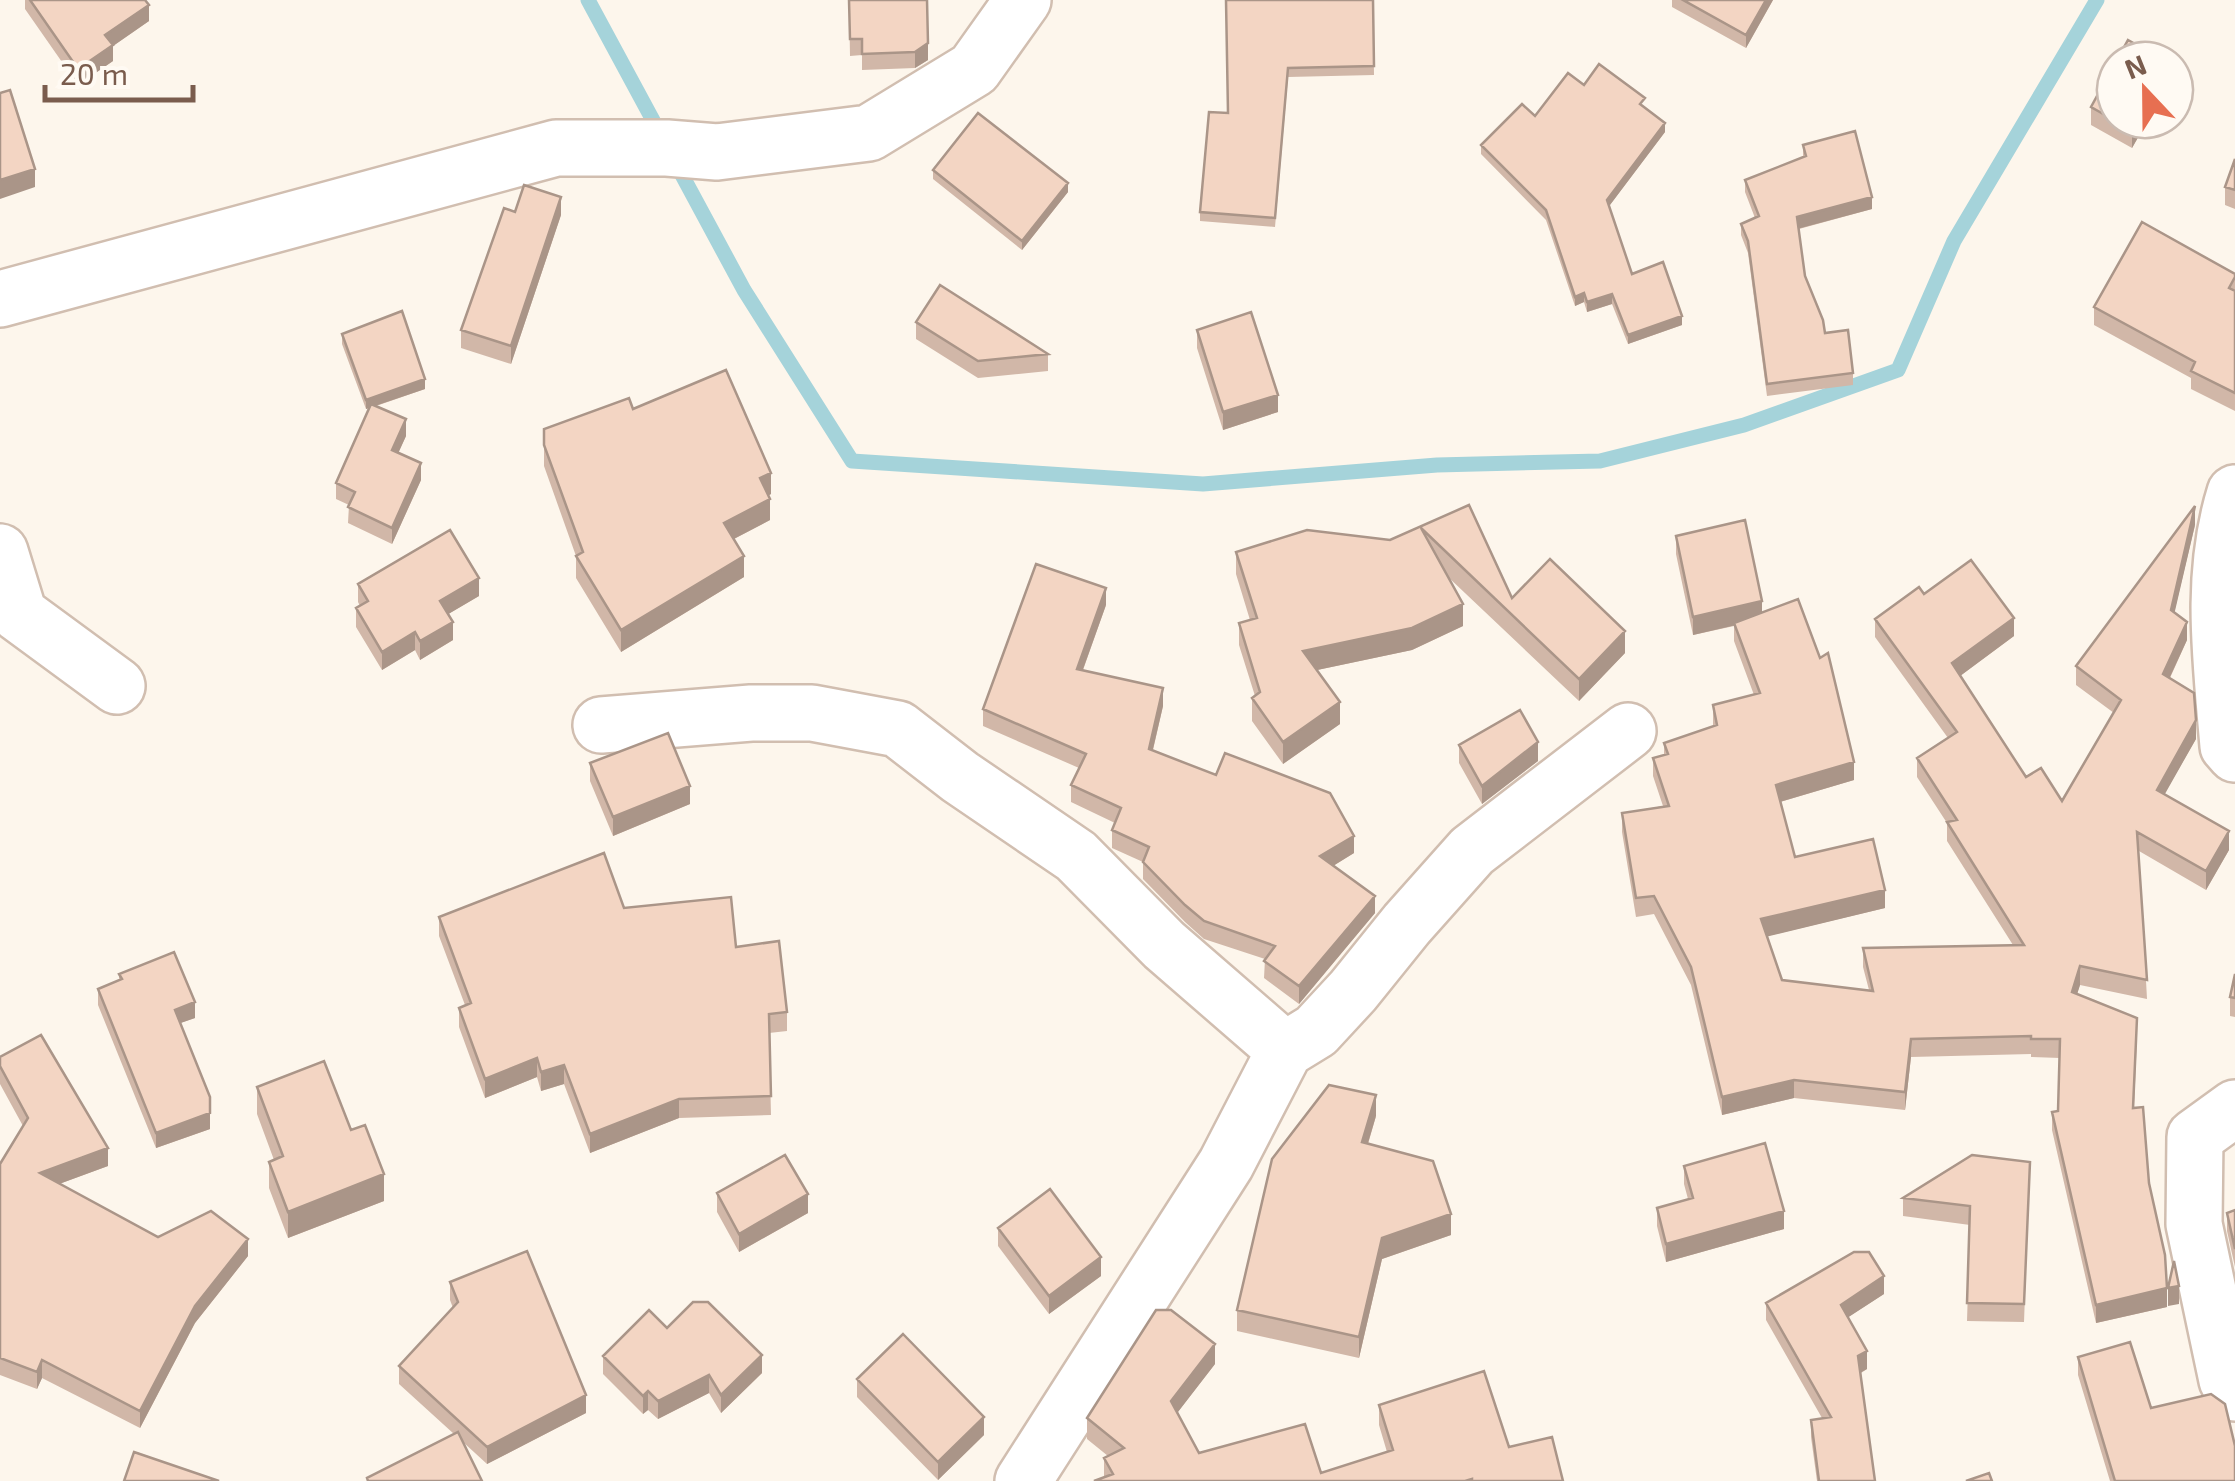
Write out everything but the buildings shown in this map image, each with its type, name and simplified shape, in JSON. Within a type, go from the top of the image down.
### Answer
[{"type":"street","points":[[0,299],[556,148],[717,152],[869,133],[974,69],[1024,0]]},
{"type":"street","points":[[2235,494],[2219,576],[2219,635],[2228,746],[2235,754]]},
{"type":"street","points":[[0,552],[19,614],[118,686]]},
{"type":"street","points":[[601,725],[652,718],[766,713],[812,714],[898,730],[1076,856],[1164,945],[1285,1050]]},
{"type":"street","points":[[1023,1481],[1226,1164],[1285,1050],[1316,1031],[1353,992],[1472,850],[1628,731]]},
{"type":"street","points":[[2235,1108],[2195,1137],[2193,1174],[2194,1224],[2223,1362],[2235,1393]]},
{"type":"waterway","points":[[588,0],[662,137]]},
{"type":"waterway","points":[[675,162],[744,290],[852,461],[1203,484],[1437,465],[1600,461],[1744,425],[1898,370],[1954,241],[2097,0]]}]
